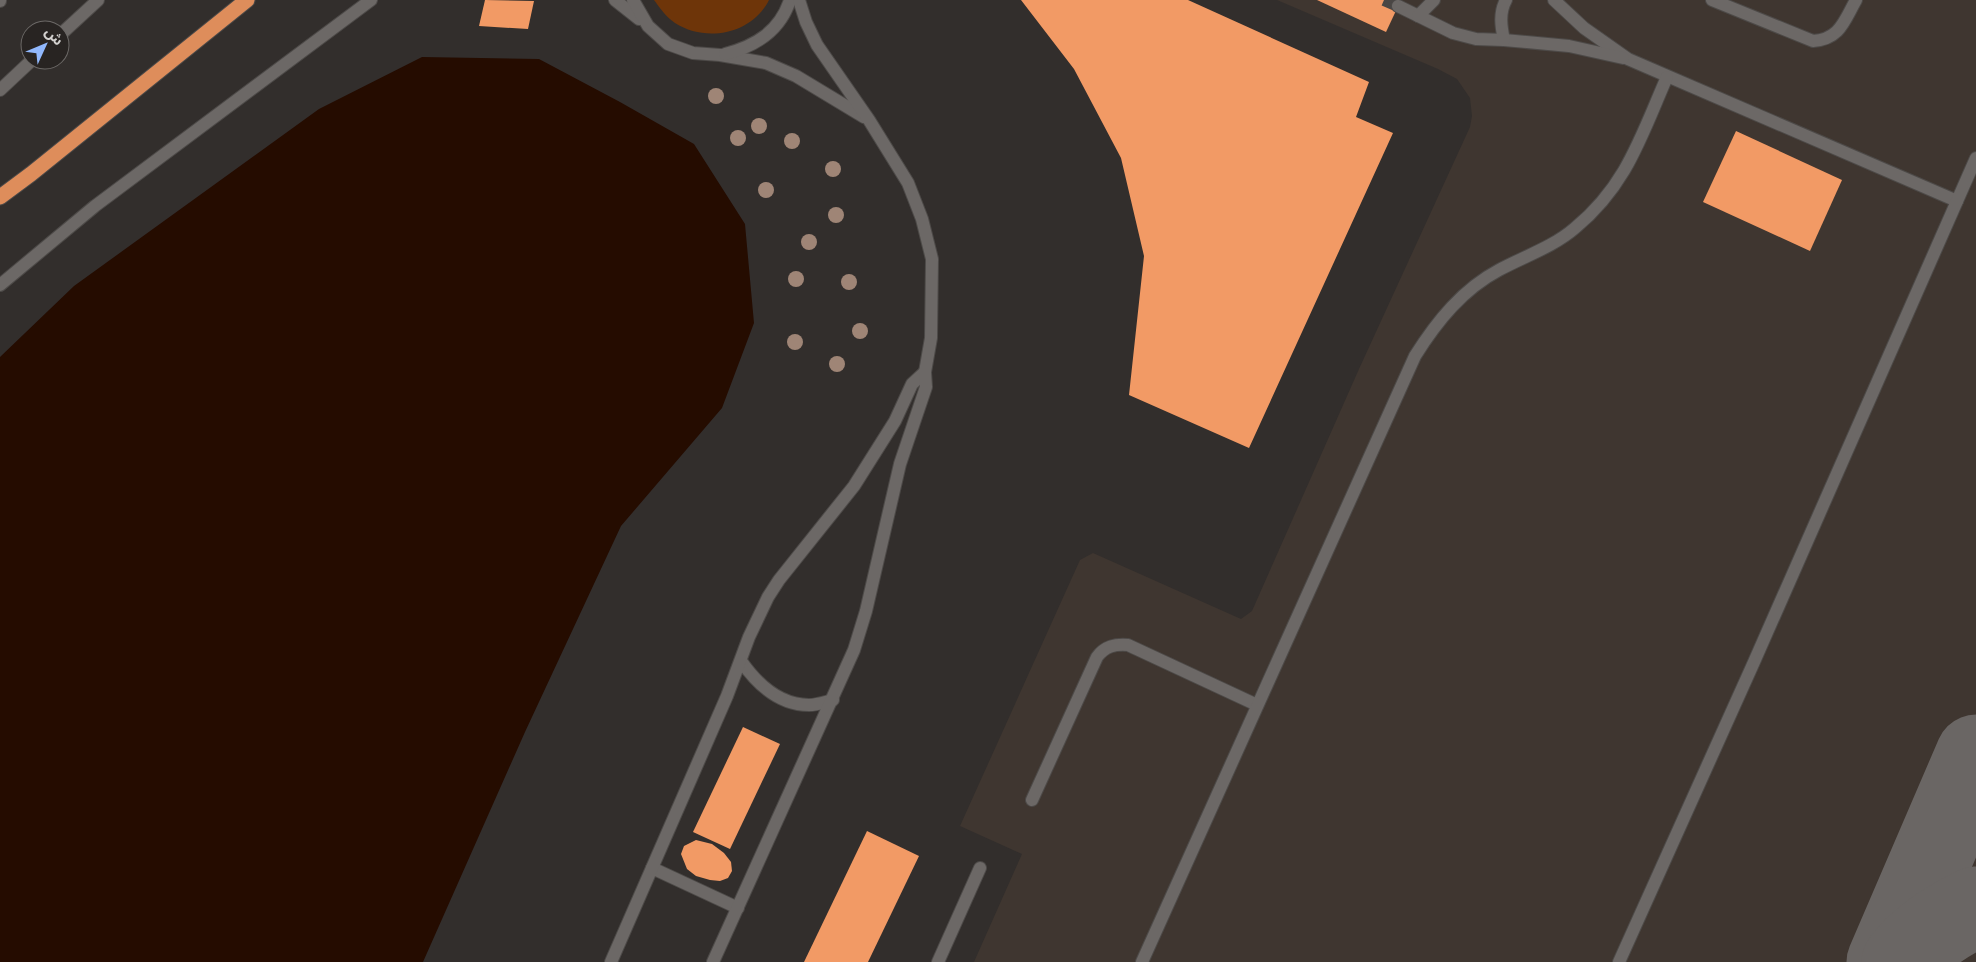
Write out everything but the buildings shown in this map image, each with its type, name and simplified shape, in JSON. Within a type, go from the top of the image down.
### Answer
[{"type":"highway","points":[[0,197],[247,0]]},
{"type":"lane","points":[[70,26],[98,0]]},
{"type":"lane","points":[[0,285],[95,206],[370,0]]},
{"type":"lane","points":[[615,0],[668,44],[693,53],[720,55],[766,63],[796,76],[869,120]]},
{"type":"lane","points":[[633,0],[648,26]]},
{"type":"lane","points":[[720,55],[747,48],[769,33],[786,12],[790,0]]},
{"type":"lane","points":[[713,962],[854,650],[866,610],[900,464],[926,387],[925,372],[931,338],[932,259],[922,219],[908,183],[869,120],[817,45],[806,22],[799,0]]},
{"type":"lane","points":[[1418,16],[1434,0]]},
{"type":"lane","points":[[1504,40],[1501,26],[1501,9],[1506,0]]},
{"type":"lane","points":[[1554,0],[1584,28],[1628,59],[1957,201]]},
{"type":"lane","points":[[1712,0],[1813,41],[1829,38],[1836,33],[1856,0]]},
{"type":"lane","points":[[1398,6],[1453,34],[1476,39],[1569,46],[1628,59]]},
{"type":"lane","points":[[0,90],[21,70]]},
{"type":"lane","points":[[1142,962],[1415,356],[1431,330],[1451,307],[1473,288],[1498,270],[1549,247],[1575,228],[1596,209],[1613,190],[1630,163],[1667,77]]},
{"type":"lane","points":[[1619,962],[1762,644],[1976,158]]},
{"type":"lane","points":[[611,962],[768,597],[779,580],[854,486],[895,421],[912,384],[925,372]]},
{"type":"lane","points":[[1032,800],[1097,657],[1108,647],[1118,644],[1128,645],[1257,705]]},
{"type":"lane","points":[[741,661],[752,677],[774,694],[795,703],[810,705],[832,700]]},
{"type":"lane","points":[[652,868],[738,908]]},
{"type":"lane","points":[[938,962],[980,868]]},
{"type":"shaded area","points":[[654,0],[769,0],[752,21],[740,27],[727,32],[700,33],[675,23]]},
{"type":"shaded area","points":[[1277,0],[1976,0],[1976,962],[974,962],[1022,854],[960,826],[1080,560],[1093,553],[1241,619],[1252,611],[1359,369],[1470,127],[1472,116],[1470,98],[1457,79],[1438,69]]},
{"type":"shaded area","points":[[422,57],[539,59],[694,144],[745,224],[754,323],[722,408],[621,526],[525,732],[423,962],[0,962],[0,357],[74,286],[319,109]]},
{"type":"taxiway","points":[[1887,962],[1976,755]]},
{"type":"taxiway","points":[[1902,962],[1926,937],[1976,907]]},
{"type":"tunnel","points":[[1384,0],[1398,6]]}]
